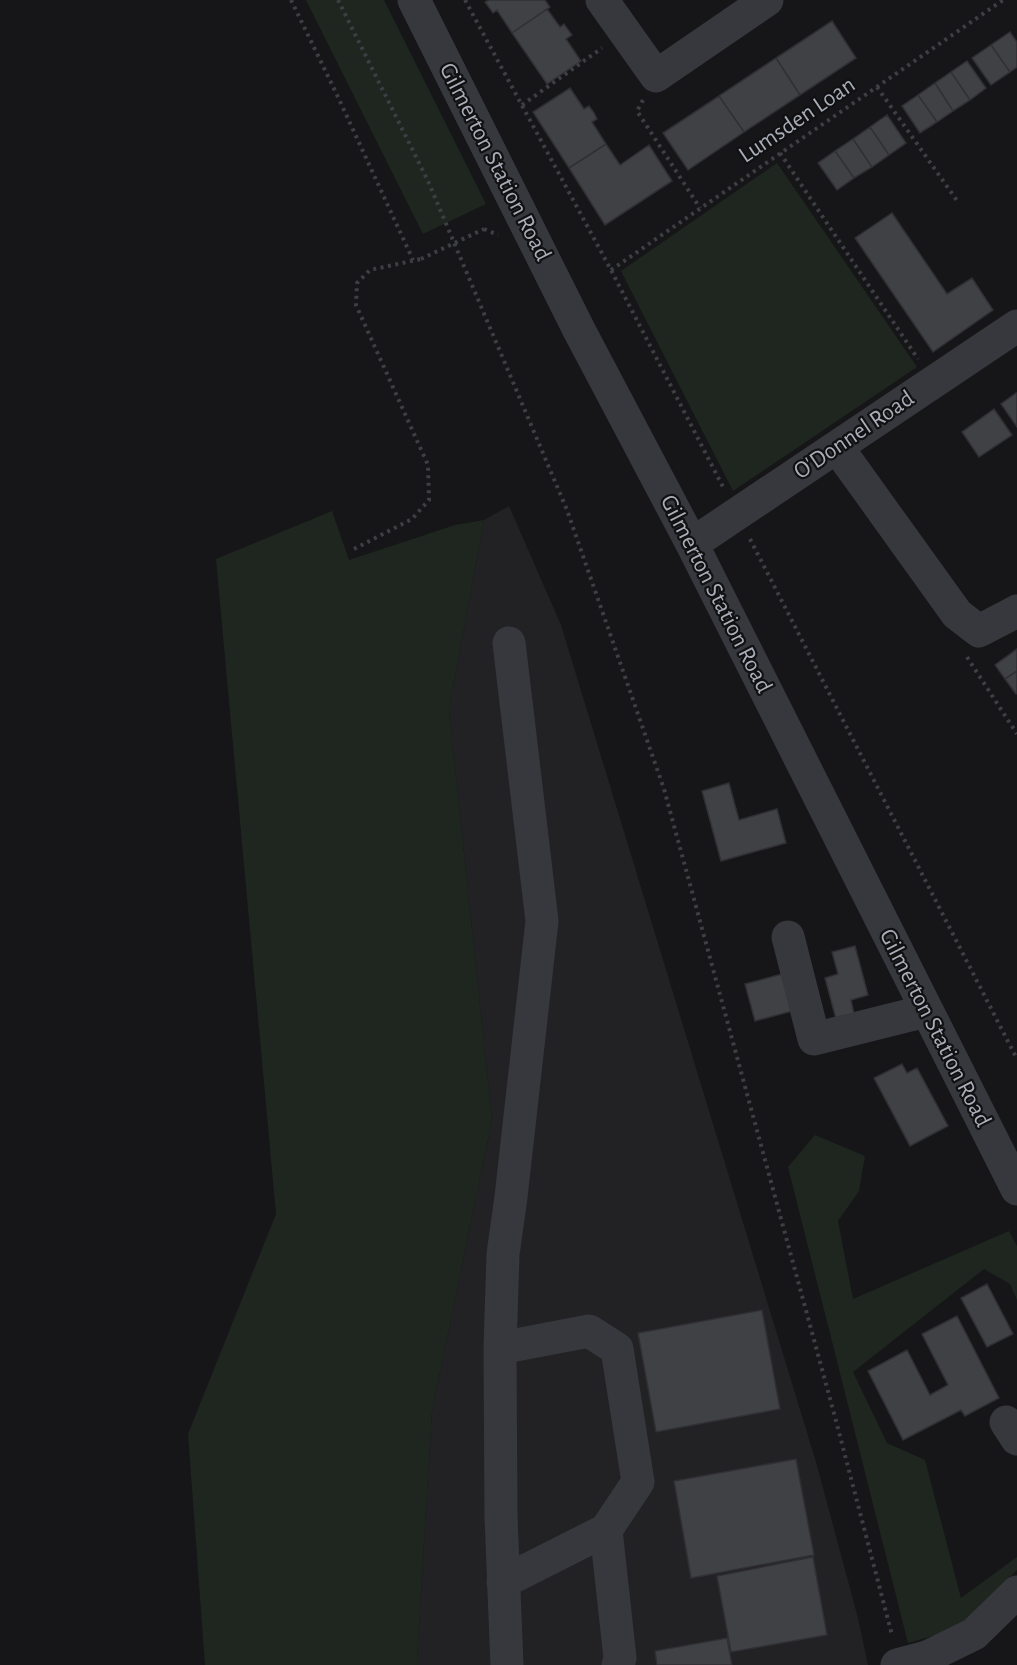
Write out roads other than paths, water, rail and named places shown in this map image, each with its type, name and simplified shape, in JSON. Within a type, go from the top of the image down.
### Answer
[{"type":"street","name":"Gilmerton Station Road","points":[[414,0],[579,330],[692,544],[1017,1190]]},
{"type":"street","points":[[602,0],[656,76],[767,0]]},
{"type":"street","name":"O'Donnel Road","points":[[692,544],[1017,326]]},
{"type":"street","points":[[837,447],[957,614],[979,631],[1017,611]]},
{"type":"street","points":[[507,1665],[501,1517],[500,1348],[503,1254],[542,921],[509,643]]},
{"type":"street","points":[[788,937],[814,1039],[926,1011]]},
{"type":"street","points":[[500,1348],[589,1331],[617,1349],[638,1482],[606,1530],[503,1582]]},
{"type":"street","points":[[606,1530],[620,1658],[618,1665]]},
{"type":"street","points":[[906,1655],[975,1634],[1017,1592]]}]
